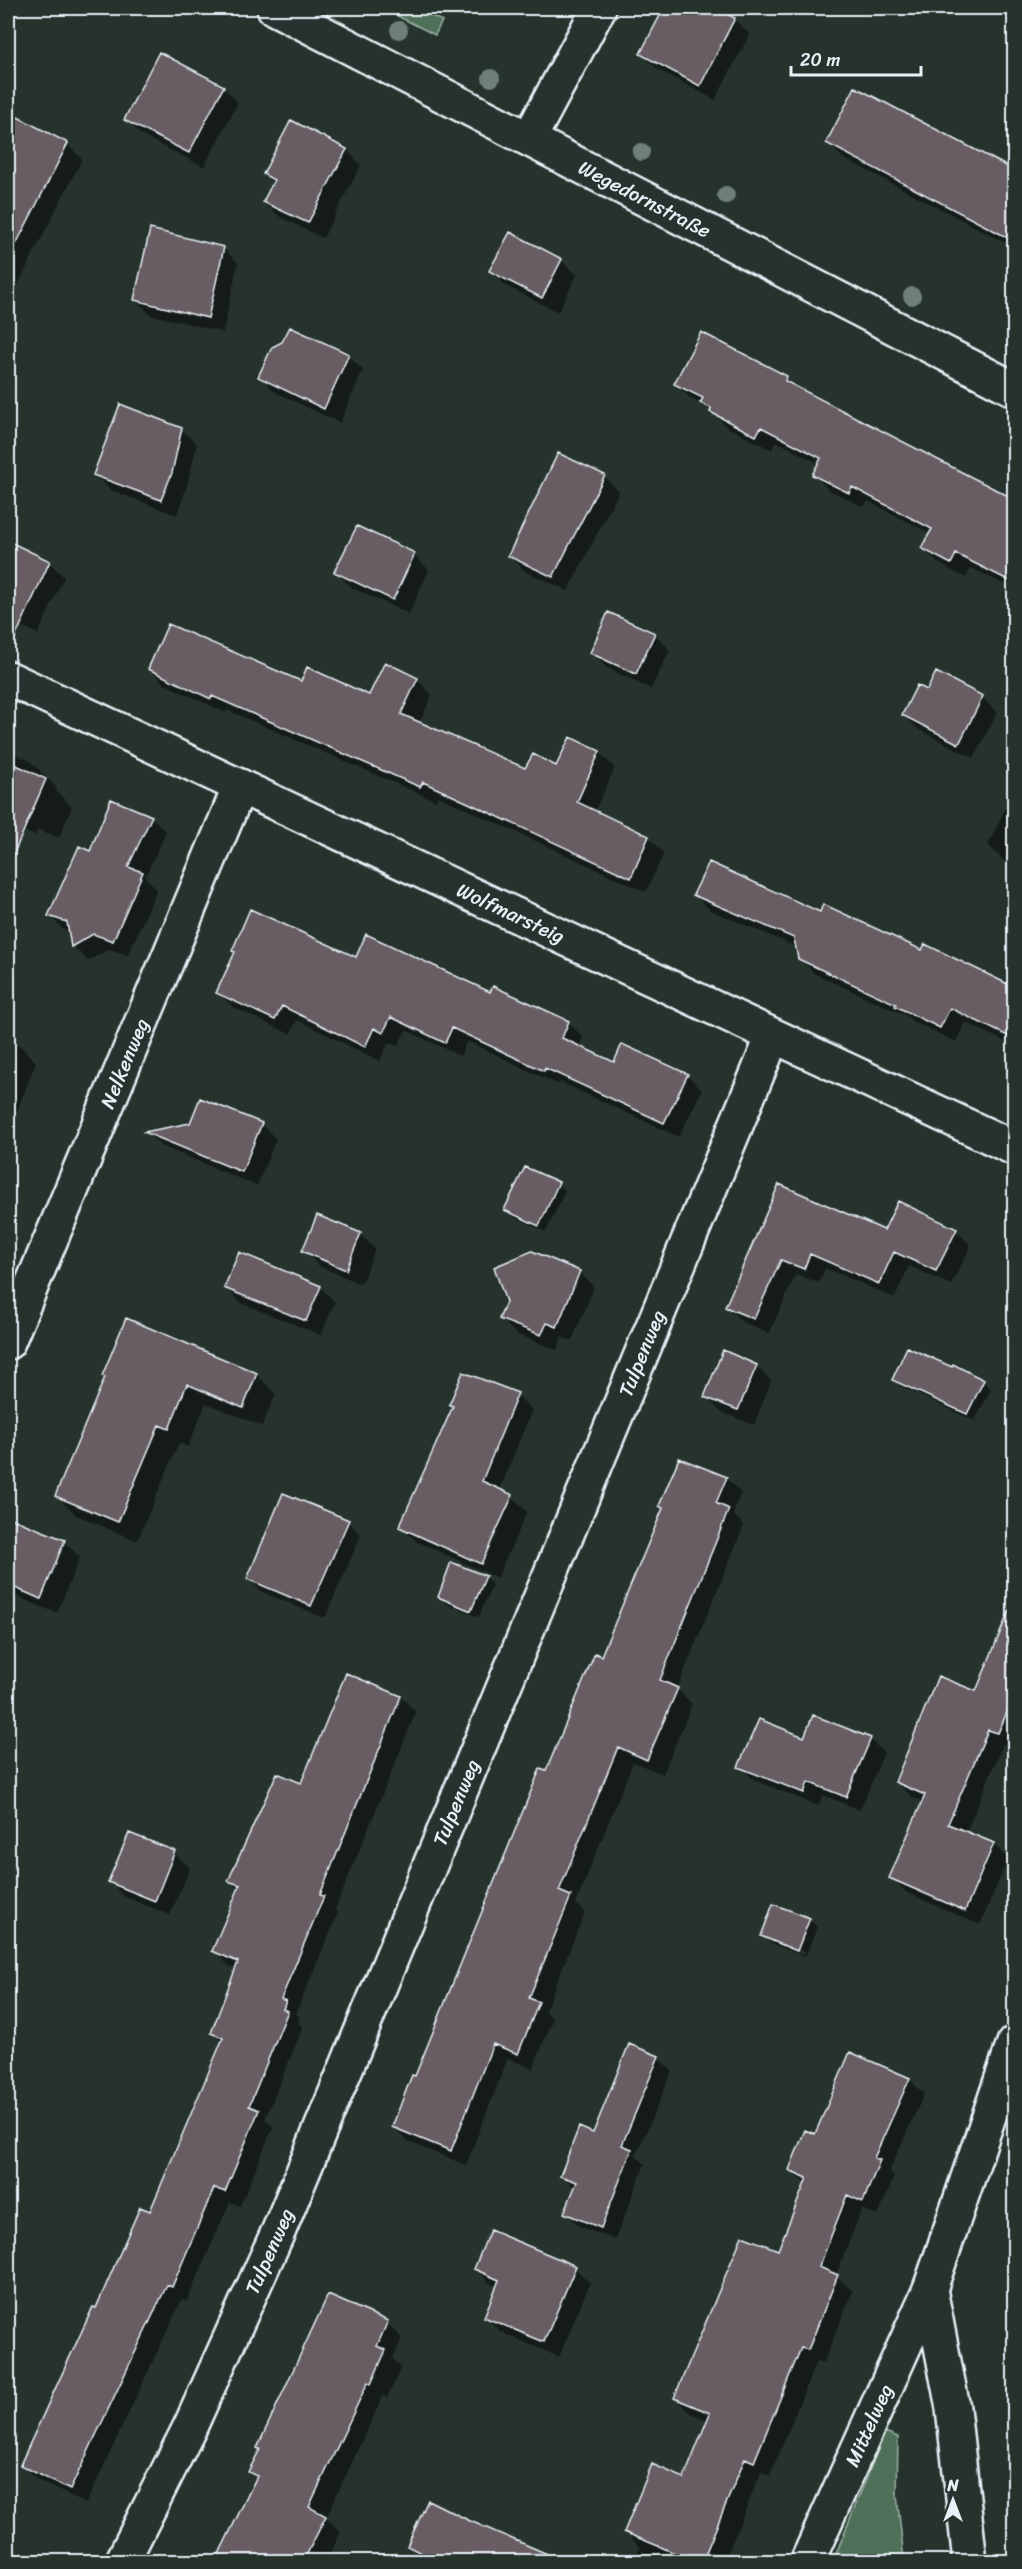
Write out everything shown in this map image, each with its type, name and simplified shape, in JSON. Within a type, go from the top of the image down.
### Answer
[{"type":"street","name":"Wegedornstraße","points":[[274,8],[1014,389]]},
{"type":"street","points":[[529,139],[599,8]]},
{"type":"street","name":"Wolfmarsteig","points":[[8,678],[1014,1148]]},
{"type":"street","name":"Nelkenweg","points":[[8,1342],[240,786]]},
{"type":"street","name":"Tulpenweg","points":[[122,2562],[190,2427],[279,2230],[773,1036]]},
{"type":"street","name":"Mittelweg","points":[[807,2562],[930,2289],[1014,2043]]},
{"type":"street","name":"Mittelweg","points":[[930,2289],[953,2408],[970,2562]]},
{"type":"green space","points":[[382,8],[416,8],[442,21],[435,35]]},
{"type":"green space","points":[[885,2432],[898,2437],[897,2495],[904,2561],[833,2561]]},
{"type":"building","points":[[664,8],[716,8],[735,18],[700,86],[640,54]]},
{"type":"building","points":[[159,52],[224,86],[189,153],[124,120]]},
{"type":"building","points":[[855,87],[1014,170],[1014,241],[826,143]]},
{"type":"building","points":[[8,112],[68,143],[8,260]]},
{"type":"building","points":[[291,120],[347,149],[308,223],[263,202],[274,180],[263,174]]},
{"type":"building","points":[[150,229],[224,247],[208,318],[134,300]]},
{"type":"building","points":[[510,232],[562,259],[542,298],[489,271]]},
{"type":"building","points":[[290,327],[349,354],[324,409],[258,377],[272,347],[282,342]]},
{"type":"building","points":[[701,332],[787,376],[785,381],[1014,499],[1014,583],[956,554],[951,564],[921,548],[932,529],[852,487],[849,493],[812,475],[821,458],[761,427],[756,436],[710,412],[711,408],[700,403],[703,398],[674,384]]},
{"type":"building","points":[[120,404],[182,428],[172,473],[161,500],[93,475]]},
{"type":"building","points":[[558,453],[605,475],[553,577],[508,556]]},
{"type":"building","points":[[357,526],[415,553],[393,600],[334,572]]},
{"type":"building","points":[[8,541],[50,561],[8,653]]},
{"type":"building","points":[[608,612],[655,633],[636,674],[590,653]]},
{"type":"building","points":[[168,624],[301,681],[307,667],[369,695],[385,662],[418,678],[401,714],[525,768],[533,754],[556,766],[570,737],[600,751],[577,802],[649,836],[631,878],[423,782],[420,787],[212,696],[211,699],[148,669]]},
{"type":"building","points":[[936,672],[983,696],[959,744],[902,715],[917,685],[927,690]]},
{"type":"building","points":[[8,761],[46,779],[8,867]]},
{"type":"building","points":[[111,799],[152,816],[128,867],[143,872],[113,941],[93,934],[71,947],[67,922],[48,916],[79,846],[90,851]]},
{"type":"building","points":[[709,862],[820,912],[823,904],[922,950],[925,944],[1014,987],[1014,1039],[950,1008],[940,1028],[895,1006],[896,1004],[798,959],[794,938],[693,895]]},
{"type":"building","points":[[250,909],[356,957],[366,934],[490,992],[493,986],[569,1021],[562,1038],[614,1062],[622,1044],[688,1074],[664,1123],[452,1028],[445,1043],[391,1017],[383,1033],[374,1028],[365,1047],[282,1006],[275,1020],[216,993],[235,952],[232,951]]},
{"type":"building","points":[[200,1098],[262,1123],[242,1172],[144,1132],[190,1123]]},
{"type":"building","points":[[525,1167],[559,1182],[539,1226],[504,1210]]},
{"type":"building","points":[[779,1184],[884,1230],[898,1201],[957,1229],[936,1271],[894,1252],[879,1284],[810,1254],[804,1269],[781,1260],[754,1319],[725,1307]]},
{"type":"building","points":[[317,1215],[361,1233],[346,1270],[302,1251]]},
{"type":"building","points":[[532,1251],[580,1271],[557,1327],[547,1323],[541,1335],[499,1319],[506,1302],[494,1267]]},
{"type":"building","points":[[239,1252],[321,1286],[306,1321],[224,1288]]},
{"type":"building","points":[[126,1318],[257,1373],[243,1408],[187,1384],[169,1429],[159,1425],[118,1522],[55,1496],[105,1377],[102,1376]]},
{"type":"building","points":[[907,1347],[952,1367],[953,1364],[984,1380],[967,1414],[892,1380]]},
{"type":"building","points":[[723,1350],[757,1365],[738,1410],[704,1397]]},
{"type":"building","points":[[463,1372],[518,1393],[482,1481],[513,1495],[481,1564],[399,1527],[453,1406],[449,1405]]},
{"type":"building","points":[[679,1458],[727,1477],[716,1503],[729,1509],[660,1680],[678,1688],[647,1760],[618,1747],[559,1891],[571,1896],[529,1998],[539,2002],[518,2054],[493,2044],[451,2151],[392,2127],[540,1769],[546,1771],[595,1653],[601,1656],[663,1508],[659,1506]]},
{"type":"building","points":[[283,1493],[349,1520],[311,1606],[247,1579]]},
{"type":"building","points":[[8,1517],[65,1540],[41,1599],[8,1585]]},
{"type":"building","points":[[451,1562],[486,1576],[471,1611],[438,1597]]},
{"type":"building","points":[[1014,1599],[1014,1696],[998,1733],[988,1730],[948,1824],[994,1843],[965,1911],[889,1878],[925,1795],[895,1782],[938,1676],[976,1691]]},
{"type":"building","points":[[346,1673],[401,1696],[320,1895],[324,1896],[281,1999],[286,2001],[283,2009],[288,2011],[249,2106],[259,2110],[225,2192],[214,2188],[172,2287],[167,2285],[70,2490],[20,2465],[93,2307],[96,2308],[140,2207],[150,2211],[223,2038],[211,2033],[238,1962],[212,1951],[240,1885],[228,1881],[277,1773],[301,1783]]},
{"type":"building","points":[[813,1715],[871,1738],[846,1797],[808,1782],[804,1793],[738,1767],[759,1719],[804,1737]]},
{"type":"building","points":[[129,1833],[175,1851],[155,1901],[108,1882]]},
{"type":"building","points":[[773,1904],[810,1918],[797,1951],[761,1936]]},
{"type":"building","points":[[629,2044],[659,2056],[622,2145],[632,2149],[601,2228],[564,2213],[577,2182],[560,2176],[579,2127],[593,2133]]},
{"type":"building","points":[[850,2052],[910,2078],[874,2158],[880,2160],[863,2202],[847,2195],[819,2267],[838,2275],[808,2350],[801,2348],[754,2462],[745,2458],[702,2562],[697,2562],[624,2532],[652,2464],[684,2478],[710,2413],[674,2398],[742,2236],[778,2250],[807,2178],[789,2170],[805,2130],[815,2134]]},
{"type":"building","points":[[490,2230],[576,2266],[544,2342],[484,2317],[499,2280],[474,2269]]},
{"type":"building","points":[[328,2295],[388,2321],[377,2346],[386,2350],[371,2384],[368,2382],[309,2507],[326,2516],[303,2562],[215,2562],[257,2476],[248,2472],[260,2449],[257,2448]]},
{"type":"building","points":[[428,2500],[468,2520],[566,2562],[439,2562],[407,2546]]}]
